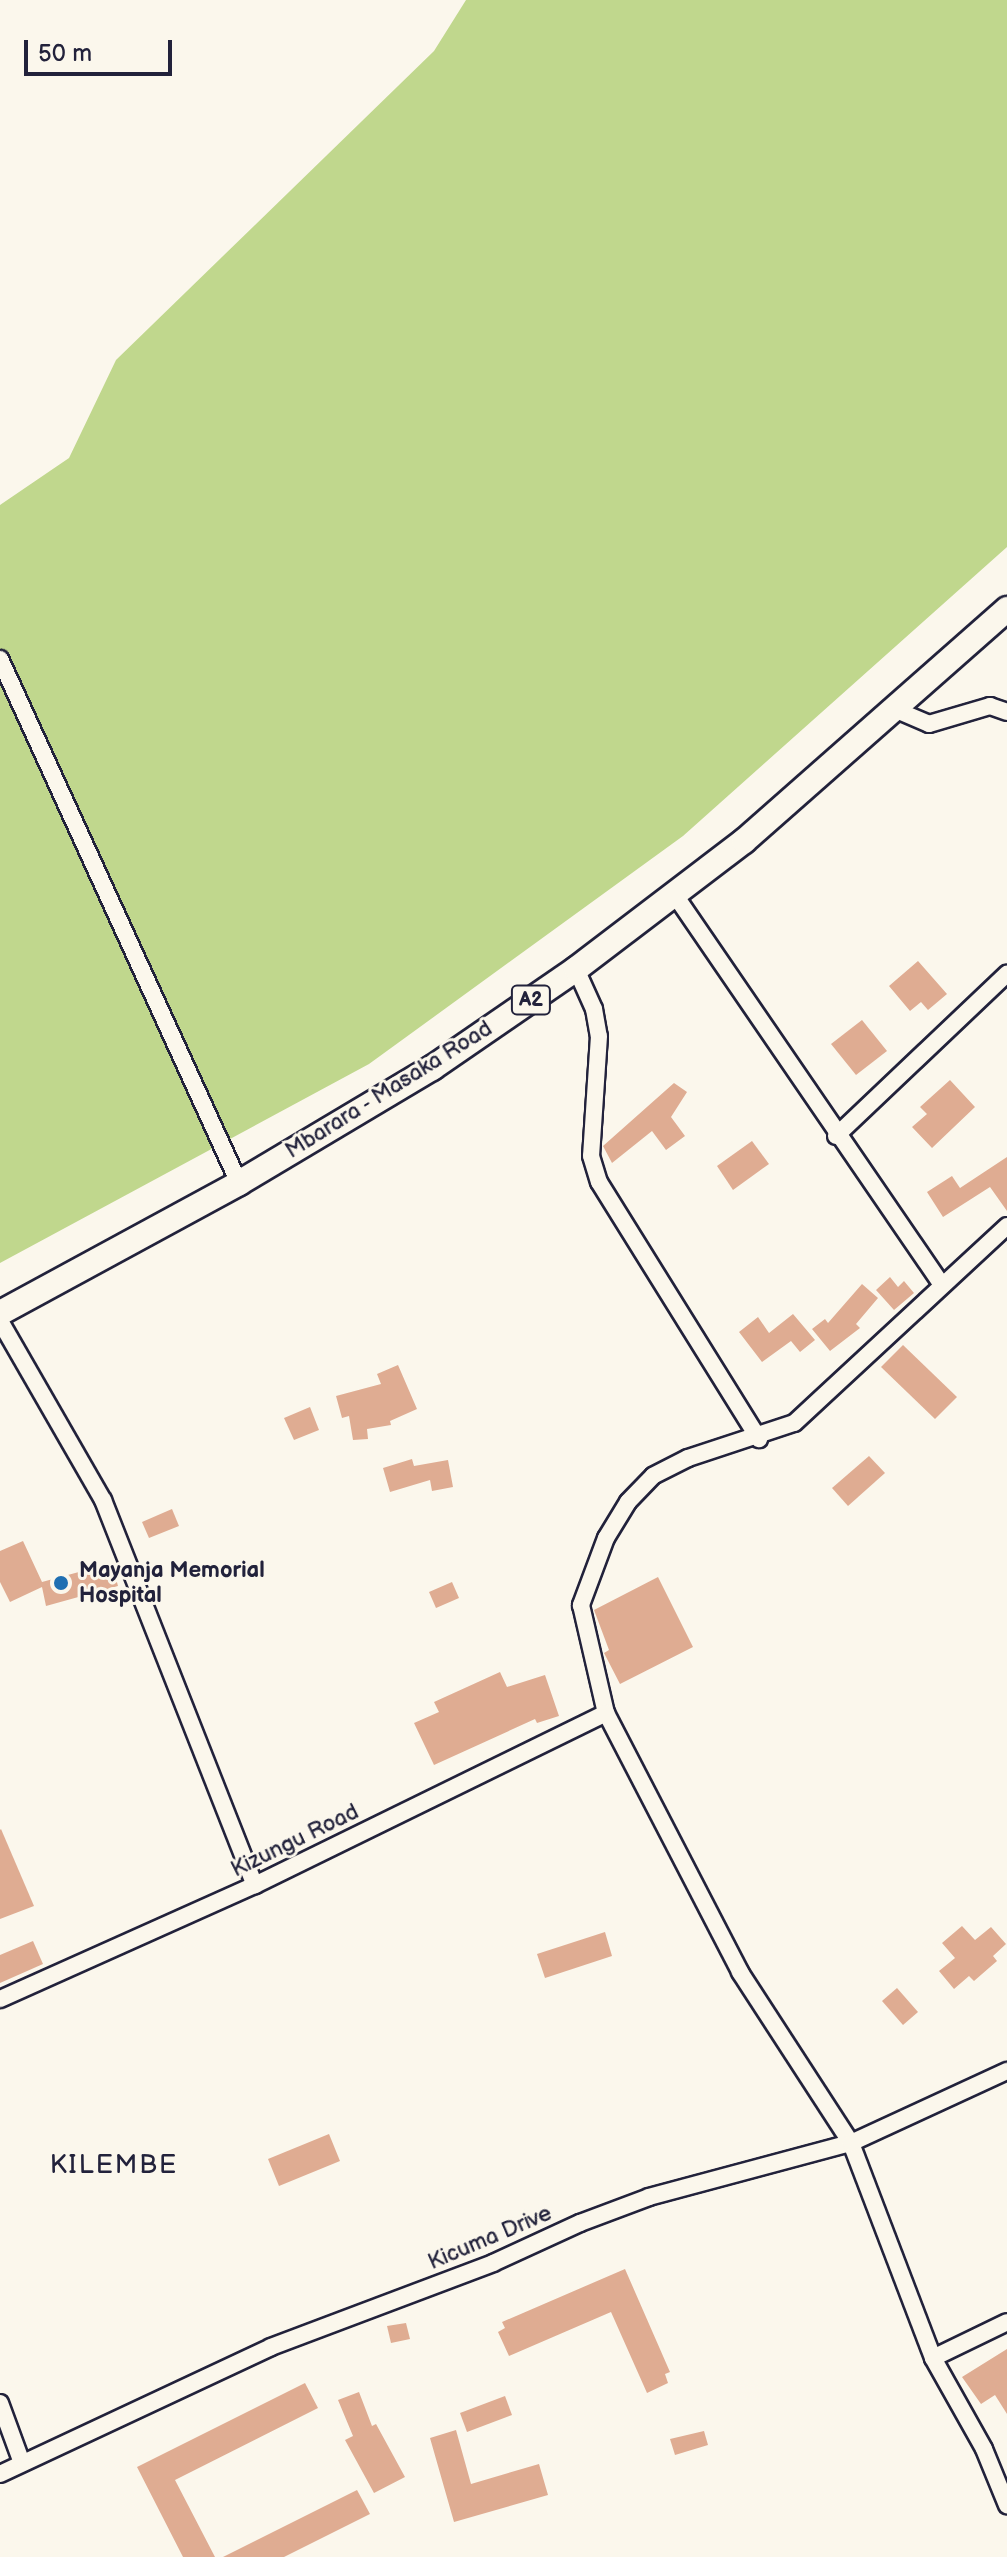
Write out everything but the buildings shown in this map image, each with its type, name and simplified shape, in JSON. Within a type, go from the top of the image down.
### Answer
[{"type":"main road","name":"Mbarara - Masaka Road","points":[[0,1313],[239,1183],[432,1068],[576,969],[677,898],[1007,609]]},
{"type":"street","points":[[0,659],[239,1183]]},
{"type":"street","points":[[894,709],[929,724],[990,706],[1007,712]]},
{"type":"street","points":[[677,898],[836,1136],[942,1285]]},
{"type":"street","points":[[576,969],[594,1009],[599,1036],[591,1156],[599,1182],[759,1439]]},
{"type":"street","points":[[836,1136],[1007,974]]},
{"type":"street","points":[[1007,1226],[794,1423],[759,1439],[688,1458],[653,1476],[628,1502],[606,1538],[581,1605],[606,1713],[733,1959],[851,2143],[933,2358],[984,2449],[1007,2505]]},
{"type":"street","points":[[0,1321],[103,1500],[255,1885]]},
{"type":"street","name":"Kizungu Road","points":[[0,1999],[255,1885],[606,1713]]},
{"type":"street","name":"Kicuma Drive","points":[[0,2474],[271,2347],[649,2197],[851,2143],[1007,2071]]},
{"type":"street","points":[[933,2358],[1007,2322]]},
{"type":"street","points":[[0,2403],[22,2463]]},
{"type":"green space","points":[[466,0],[1007,0],[1007,547],[683,836],[369,1064],[0,1263],[0,505],[69,458],[116,360],[434,51]]},
{"type":"place","name":"Mayanja Memorial Hospital","points":[[61,1583]]},
{"type":"district","name":"KILEMBE","points":[[114,2166]]}]
